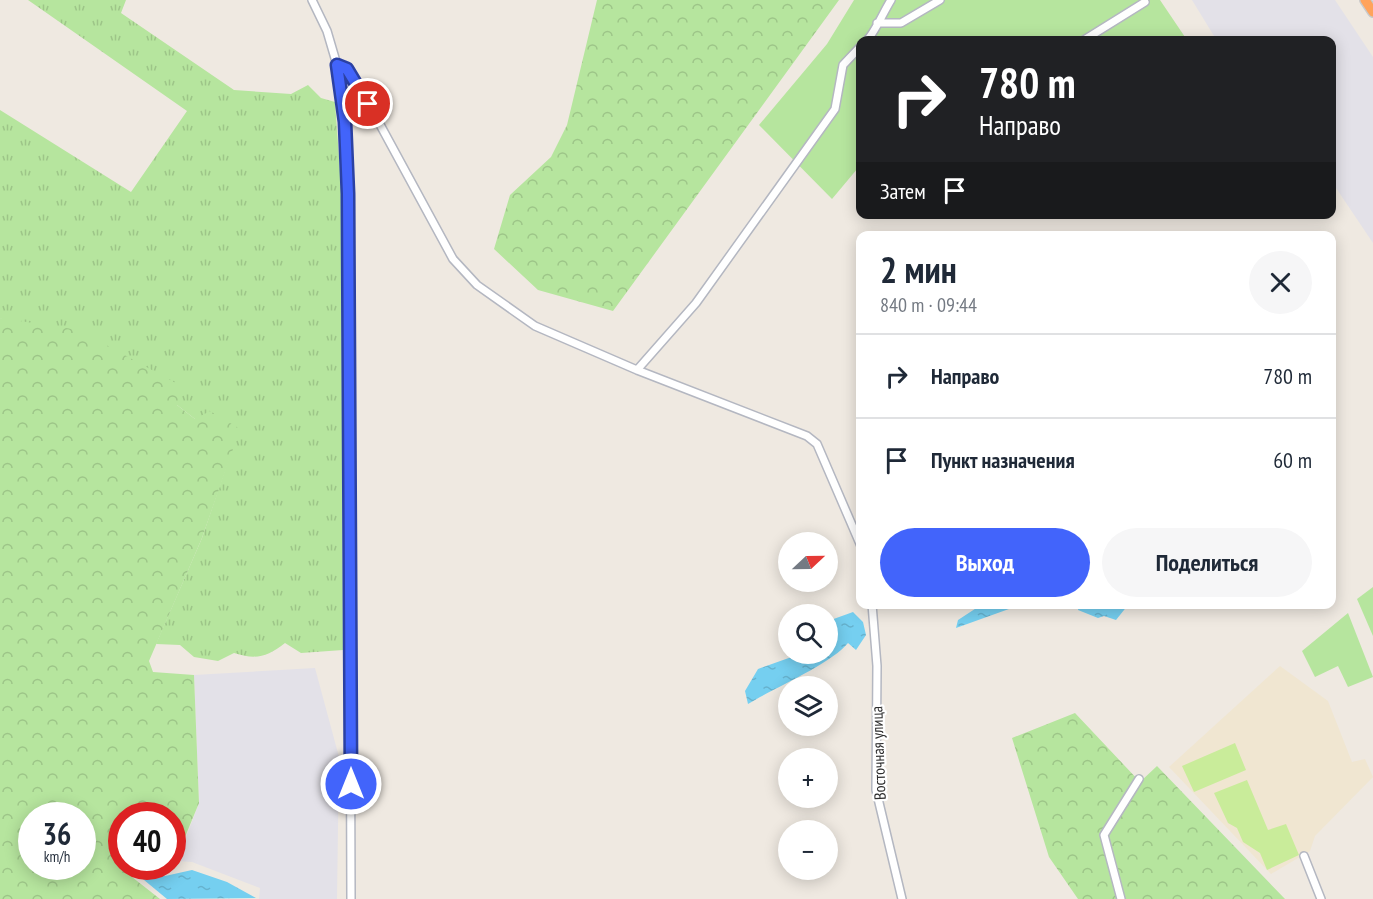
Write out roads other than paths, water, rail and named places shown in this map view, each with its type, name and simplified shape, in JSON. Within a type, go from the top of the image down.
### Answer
[{"type":"highway","points":[[1365,0],[1373,12]]},
{"type":"street","points":[[312,0],[327,31],[337,65],[345,122],[348,194],[351,899]]},
{"type":"street","points":[[872,36],[891,0]]},
{"type":"street","points":[[877,23],[901,23],[940,0]]},
{"type":"street","points":[[1090,36],[1144,2]]},
{"type":"street","points":[[638,370],[696,303],[836,109],[843,65],[856,51]]},
{"type":"street","points":[[337,65],[347,69],[358,84],[453,259],[477,285],[535,326],[638,370],[807,436],[817,444],[856,534]]},
{"type":"street","name":"Восточная улица","points":[[872,609],[877,666],[876,790],[902,899]]},
{"type":"street","points":[[1121,899],[1104,835],[1139,779]]},
{"type":"street","points":[[1304,856],[1321,899]]},
{"type":"water","points":[[975,609],[1009,609],[956,628],[958,620]]},
{"type":"water","points":[[1125,609],[1116,620],[1104,616],[1098,618],[1078,610]]},
{"type":"water","points":[[853,612],[863,622],[866,635],[856,650],[848,643],[838,652],[838,617]]},
{"type":"water","points":[[778,662],[778,664],[821,664],[799,676],[778,676],[778,688],[748,704],[745,691],[758,669]]},
{"type":"water","points":[[192,870],[227,882],[256,898],[167,899],[144,880],[186,880],[186,871]]}]
